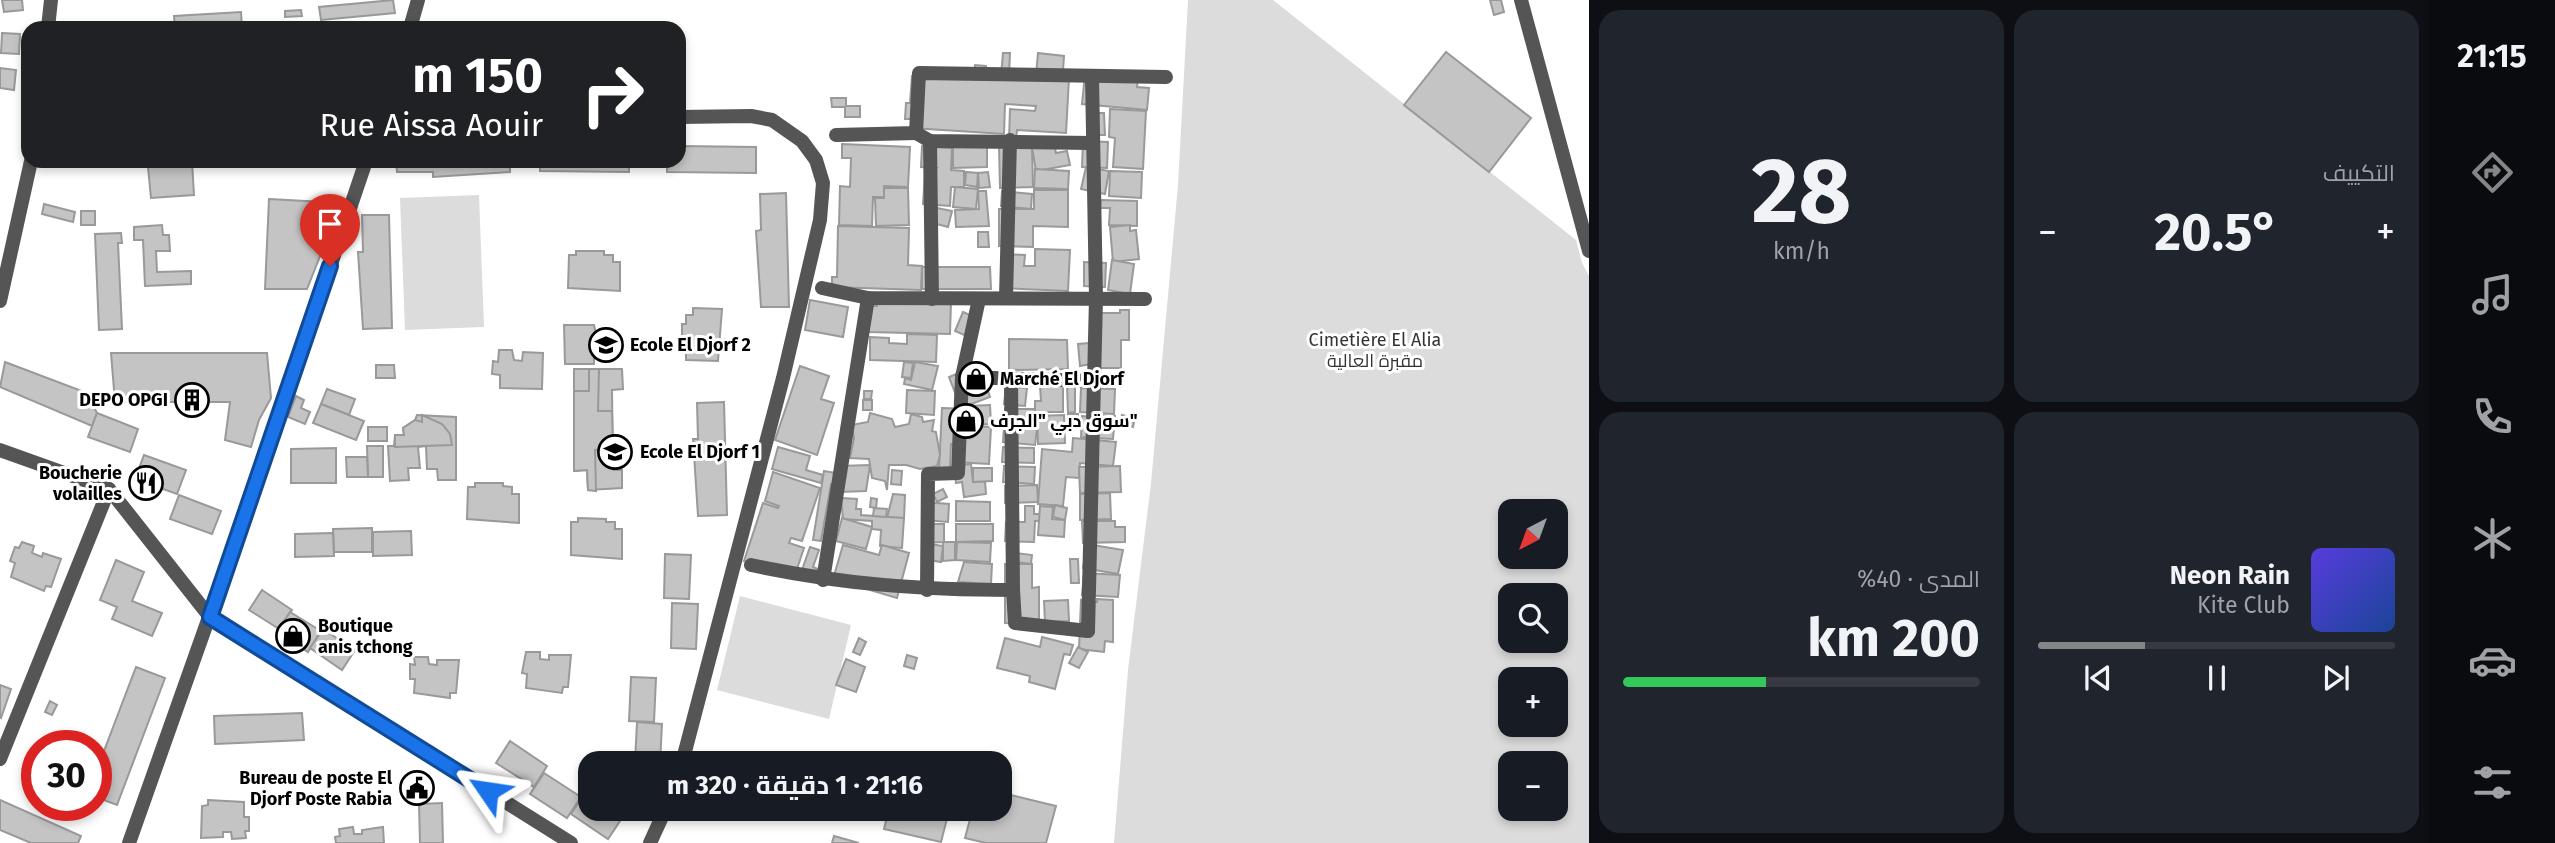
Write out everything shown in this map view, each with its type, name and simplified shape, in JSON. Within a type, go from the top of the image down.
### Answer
[{"type":"street","points":[[49,21],[51,0]]},
{"type":"street","points":[[412,21],[418,0]]},
{"type":"street","points":[[1521,0],[1589,251]]},
{"type":"street","points":[[916,133],[919,73],[1166,77]]},
{"type":"street","points":[[1011,379],[1015,623],[1087,630],[1096,298],[1091,144],[1092,77]]},
{"type":"street","points":[[685,751],[780,390],[820,220],[824,183],[816,160],[802,141],[772,120],[751,116],[686,117]]},
{"type":"street","points":[[836,135],[916,133],[930,141],[1091,144]]},
{"type":"street","points":[[930,141],[932,299]]},
{"type":"street","points":[[1006,298],[1010,141]]},
{"type":"street","points":[[0,301],[29,168]]},
{"type":"street","points":[[129,843],[210,617],[364,168]]},
{"type":"street","points":[[822,288],[868,298],[1144,299]]},
{"type":"street","points":[[823,580],[868,298]]},
{"type":"street","points":[[927,590],[929,474],[958,473],[962,377],[979,299]]},
{"type":"street","points":[[962,377],[1092,381]]},
{"type":"street","points":[[0,450],[109,489],[210,617],[571,843]]},
{"type":"street","points":[[0,759],[109,489]]},
{"type":"street","points":[[751,565],[823,580],[927,590],[1013,590]]},
{"type":"street","points":[[650,843],[660,821]]},
{"type":"green space","name":"Cimetière El Alia مقبرة العالية","points":[[1188,0],[1273,0],[1576,240],[1582,263],[1589,276],[1589,843],[1114,843],[1128,670],[1151,483],[1178,185]]},
{"type":"green space","points":[[479,195],[484,327],[405,330],[400,198]]},
{"type":"green space","points":[[740,596],[851,625],[829,719],[717,690]]},
{"type":"building","points":[[2,0],[22,0],[23,10],[4,12]]},
{"type":"building","points":[[393,0],[395,13],[321,20],[319,7]]},
{"type":"building","points":[[1490,0],[1501,0],[1504,12],[1494,15]]},
{"type":"building","points":[[301,10],[302,16],[285,17],[285,11]]},
{"type":"building","points":[[241,12],[242,21],[174,21],[174,16]]},
{"type":"building","points":[[2,33],[20,34],[19,54],[1,53]]},
{"type":"building","points":[[1446,52],[1531,118],[1489,172],[1404,105]]},
{"type":"building","points":[[1003,53],[1010,53],[1009,75],[1069,78],[1066,133],[1017,130],[1016,140],[1009,140],[1010,109],[1035,111],[1036,106],[1005,104],[1004,134],[912,128],[913,119],[905,119],[906,103],[910,103],[912,76],[974,79],[975,65],[986,66],[986,75],[1001,76]]},
{"type":"building","points":[[1038,53],[1064,56],[1063,71],[1036,75]]},
{"type":"building","points":[[0,68],[16,70],[14,90],[0,88]]},
{"type":"building","points":[[1085,74],[1138,79],[1137,87],[1149,88],[1147,110],[1082,104]]},
{"type":"building","points":[[831,98],[846,98],[846,106],[860,106],[860,117],[845,117],[845,107],[832,107]]},
{"type":"building","points":[[1110,109],[1146,111],[1143,169],[1113,167],[1115,138],[1109,137]]},
{"type":"building","points":[[1093,113],[1104,113],[1105,135],[1093,135]]},
{"type":"building","points":[[1083,141],[1108,142],[1107,168],[1082,167]]},
{"type":"building","points":[[842,144],[910,147],[908,187],[884,186],[884,197],[873,197],[872,226],[839,225],[840,186],[850,187],[851,158],[842,158]]},
{"type":"building","points":[[1054,144],[1056,153],[1067,151],[1070,165],[1036,171],[1032,148]]},
{"type":"building","points":[[987,145],[987,167],[953,168],[953,146]]},
{"type":"building","points":[[686,146],[756,147],[756,173],[667,172],[667,168],[686,168]]},
{"type":"building","points":[[922,146],[952,148],[951,170],[964,171],[964,187],[951,187],[950,206],[923,204],[925,174],[936,168],[921,167]]},
{"type":"building","points":[[999,146],[1032,146],[1033,187],[1000,188]]},
{"type":"building","points":[[1086,167],[1109,171],[1105,194],[1081,189]]},
{"type":"building","points":[[148,168],[192,168],[194,195],[151,198]]},
{"type":"building","points":[[397,168],[510,168],[510,172],[433,177],[433,172],[397,172]]},
{"type":"building","points":[[540,168],[629,168],[629,172],[540,171]]},
{"type":"building","points":[[1035,169],[1069,171],[1068,189],[1034,188]]},
{"type":"building","points":[[1110,171],[1142,172],[1141,198],[1109,196]]},
{"type":"building","points":[[966,172],[978,173],[977,187],[965,185]]},
{"type":"building","points":[[988,172],[990,187],[979,188],[978,173]]},
{"type":"building","points":[[955,187],[978,189],[976,209],[953,207]]},
{"type":"building","points":[[884,188],[908,188],[909,225],[876,226],[875,198],[884,198]]},
{"type":"building","points":[[1034,190],[1068,190],[1068,227],[1033,226],[1033,247],[999,246],[999,209],[1034,209]]},
{"type":"building","points":[[978,191],[986,191],[989,226],[956,227],[955,210],[979,209]]},
{"type":"building","points":[[1002,191],[1032,194],[1031,209],[1001,206]]},
{"type":"building","points":[[786,193],[789,307],[761,307],[756,231],[761,230],[760,194]]},
{"type":"building","points":[[269,199],[341,203],[307,289],[265,289]]},
{"type":"building","points":[[1101,200],[1137,201],[1137,226],[1109,225],[1110,208],[1100,208]]},
{"type":"building","points":[[44,204],[75,212],[73,222],[42,214]]},
{"type":"building","points":[[937,208],[952,211],[948,227],[933,223]]},
{"type":"building","points":[[81,211],[95,211],[95,225],[81,225]]},
{"type":"building","points":[[362,215],[389,215],[392,328],[363,329],[358,252],[363,252]]},
{"type":"building","points":[[162,225],[163,235],[169,235],[170,251],[156,251],[157,272],[191,271],[191,284],[145,286],[143,240],[134,240],[134,227]]},
{"type":"building","points":[[1130,225],[1130,231],[1136,230],[1139,259],[1113,262],[1110,227]]},
{"type":"building","points":[[838,226],[909,228],[908,265],[922,266],[921,290],[832,287],[832,277],[837,277]]},
{"type":"building","points":[[978,232],[988,232],[989,247],[978,247]]},
{"type":"building","points":[[121,233],[122,243],[118,243],[122,329],[99,330],[95,234]]},
{"type":"building","points":[[1035,249],[1070,250],[1068,291],[1001,288],[1003,254],[1025,255],[1024,266],[1035,266]]},
{"type":"building","points":[[576,251],[604,251],[604,255],[613,255],[613,262],[620,262],[620,291],[568,288],[569,255],[576,255]]},
{"type":"building","points":[[1112,260],[1134,264],[1130,294],[1108,290]]},
{"type":"building","points":[[1084,262],[1106,263],[1105,287],[1084,286]]},
{"type":"building","points":[[922,267],[990,267],[991,289],[922,289]]},
{"type":"building","points":[[810,300],[848,307],[843,337],[805,330]]},
{"type":"building","points":[[877,300],[951,302],[950,334],[868,332],[869,306],[877,306]]},
{"type":"building","points":[[693,308],[722,309],[718,361],[686,360],[686,352],[682,352],[682,324],[686,324],[686,315],[693,315]]},
{"type":"building","points":[[1120,310],[1129,310],[1129,340],[1121,340],[1121,368],[1093,368],[1093,313],[1120,313]]},
{"type":"building","points":[[963,312],[979,319],[971,338],[955,331]]},
{"type":"building","points":[[564,325],[594,325],[599,349],[594,349],[594,364],[565,364]]},
{"type":"building","points":[[907,334],[937,335],[936,362],[870,360],[870,337],[889,338],[889,343],[907,344]]},
{"type":"building","points":[[1009,339],[1067,340],[1068,369],[1009,370]]},
{"type":"building","points":[[1089,343],[1091,364],[1080,366],[1078,344]]},
{"type":"building","points":[[499,350],[512,350],[514,360],[522,361],[523,352],[543,353],[542,389],[500,388],[500,375],[492,374],[493,361],[498,362]]},
{"type":"building","name":"DEPO OPGI","points":[[111,353],[267,353],[271,398],[259,420],[251,447],[225,440],[230,402],[115,402]]},
{"type":"building","points":[[5,362],[87,393],[97,413],[92,426],[0,387]]},
{"type":"building","points":[[904,362],[913,363],[911,378],[902,377]]},
{"type":"building","points":[[915,362],[938,366],[932,390],[904,384],[905,378],[911,380]]},
{"type":"building","points":[[376,365],[394,365],[395,378],[376,378]]},
{"type":"building","points":[[800,366],[829,376],[821,399],[834,403],[817,455],[775,440]]},
{"type":"building","points":[[574,369],[622,369],[623,389],[612,390],[613,470],[622,470],[622,488],[588,490],[587,470],[574,471]]},
{"type":"building","points":[[589,369],[599,369],[598,411],[612,411],[613,449],[595,450],[596,491],[588,490],[587,470],[574,471],[574,391],[589,391]]},
{"type":"building","points":[[966,370],[984,379],[990,397],[961,408],[949,377]]},
{"type":"building","points":[[1006,386],[1027,388],[1025,406],[1004,404]]},
{"type":"building","points":[[1040,386],[1063,386],[1063,412],[1035,412],[1035,401],[1041,401]]},
{"type":"building","points":[[1067,386],[1075,386],[1075,412],[1068,413]]},
{"type":"building","points":[[1081,388],[1115,389],[1114,414],[1080,412]]},
{"type":"building","points":[[327,389],[355,399],[349,415],[321,404]]},
{"type":"building","points":[[907,390],[935,391],[934,415],[906,413]]},
{"type":"building","points":[[864,391],[872,391],[871,399],[864,399]]},
{"type":"building","points":[[296,396],[304,400],[301,408],[310,412],[305,424],[288,417]]},
{"type":"building","points":[[863,400],[872,400],[872,410],[863,410]]},
{"type":"building","points":[[724,402],[727,515],[698,516],[693,439],[698,439],[697,403]]},
{"type":"building","points":[[321,404],[364,421],[356,440],[313,423]]},
{"type":"building","points":[[990,405],[991,424],[970,425],[969,406]]},
{"type":"building","points":[[942,408],[969,409],[968,426],[991,427],[989,464],[953,462],[954,444],[951,444],[950,469],[939,469]]},
{"type":"building","points":[[1005,409],[1035,409],[1035,425],[1005,424]]},
{"type":"building","points":[[97,413],[138,429],[130,452],[88,437]]},
{"type":"building","points":[[870,413],[892,419],[895,427],[909,424],[911,414],[922,417],[923,422],[934,420],[932,431],[936,432],[940,455],[937,466],[920,469],[906,465],[889,465],[887,490],[885,481],[872,478],[869,459],[850,458],[854,438],[851,425],[868,422]]},
{"type":"building","points":[[1068,414],[1078,414],[1078,423],[1068,423]]},
{"type":"building","points":[[417,415],[456,417],[456,480],[438,480],[437,469],[427,469],[426,446],[418,447],[420,468],[408,468],[409,480],[390,481],[388,446],[394,446],[395,435],[404,435],[403,428],[415,420]]},
{"type":"building","points":[[422,415],[442,424],[450,434],[452,445],[395,447],[395,435],[404,435],[403,428],[415,420],[422,422]]},
{"type":"building","points":[[1064,415],[1065,443],[1038,444],[1037,416]]},
{"type":"building","points":[[1095,415],[1115,416],[1113,439],[1093,438]]},
{"type":"building","points":[[1122,415],[1135,418],[1133,427],[1120,424]]},
{"type":"building","points":[[1082,416],[1093,417],[1092,438],[1081,437]]},
{"type":"building","points":[[1004,426],[1037,429],[1035,445],[1003,442]]},
{"type":"building","points":[[368,427],[387,427],[387,441],[368,441]]},
{"type":"building","points":[[1073,438],[1116,442],[1113,466],[1080,463],[1079,478],[1066,477],[1063,506],[1038,504],[1042,449],[1072,452]]},
{"type":"building","points":[[367,446],[383,446],[383,477],[368,477]]},
{"type":"building","points":[[778,447],[810,456],[806,470],[823,475],[821,483],[772,469]]},
{"type":"building","points":[[1003,447],[1034,448],[1034,463],[1002,462]]},
{"type":"building","points":[[336,448],[336,483],[291,483],[291,449]]},
{"type":"building","points":[[144,455],[186,470],[177,494],[135,479]]},
{"type":"building","points":[[346,457],[367,457],[368,477],[347,477]]},
{"type":"building","points":[[971,464],[973,482],[985,481],[986,494],[964,497],[962,482],[956,483],[954,466]]},
{"type":"building","points":[[870,465],[866,491],[840,492],[839,466]]},
{"type":"building","points":[[1004,466],[1035,467],[1034,484],[1003,482]]},
{"type":"building","points":[[1120,466],[1121,492],[1080,493],[1079,467]]},
{"type":"building","points":[[973,468],[992,468],[992,481],[973,482]]},
{"type":"building","points":[[892,470],[902,471],[901,485],[891,484]]},
{"type":"building","points":[[824,471],[836,473],[834,485],[831,484],[821,541],[813,540]]},
{"type":"building","points":[[773,472],[820,488],[802,541],[791,538],[789,543],[804,548],[794,578],[744,561],[763,503],[778,508],[779,506],[765,501]]},
{"type":"building","points":[[475,483],[503,483],[503,486],[512,487],[512,494],[519,494],[519,523],[467,519],[468,487],[475,487]]},
{"type":"building","points":[[1037,485],[1038,502],[1005,503],[1005,486]]},
{"type":"building","points":[[943,489],[947,497],[937,502],[933,494]]},
{"type":"building","points":[[1110,493],[1111,519],[1080,520],[1080,494]]},
{"type":"building","points":[[893,494],[905,495],[904,519],[887,518]]},
{"type":"building","points":[[179,495],[221,511],[212,534],[170,519]]},
{"type":"building","points":[[841,498],[857,499],[856,509],[861,509],[861,515],[904,518],[902,548],[880,546],[881,530],[872,529],[872,521],[843,519]]},
{"type":"building","points":[[871,498],[877,499],[876,508],[870,507]]},
{"type":"building","points":[[956,501],[990,502],[990,521],[956,521]]},
{"type":"building","points":[[925,502],[949,504],[948,522],[924,520]]},
{"type":"building","points":[[1055,505],[1067,508],[1065,520],[1053,517]]},
{"type":"building","points":[[1025,506],[1034,506],[1034,514],[1041,514],[1041,521],[1035,521],[1034,542],[1005,541],[1006,522],[1025,522]]},
{"type":"building","points":[[1040,506],[1053,507],[1052,519],[1065,520],[1064,537],[1038,535]]},
{"type":"building","points":[[874,508],[887,509],[886,517],[873,516]]},
{"type":"building","points":[[578,518],[615,522],[615,529],[622,529],[622,559],[571,555],[571,522],[578,522]]},
{"type":"building","points":[[842,518],[872,527],[866,549],[836,541]]},
{"type":"building","points":[[1082,521],[1115,521],[1115,527],[1125,527],[1125,542],[1083,543]]},
{"type":"building","points":[[924,524],[944,524],[944,542],[955,542],[955,560],[943,561],[943,542],[925,543]]},
{"type":"building","points":[[956,524],[993,524],[993,541],[956,542]]},
{"type":"building","points":[[372,528],[372,552],[334,552],[333,529]]},
{"type":"building","points":[[411,531],[412,555],[373,556],[373,532]]},
{"type":"building","points":[[333,533],[334,556],[295,557],[295,534]]},
{"type":"building","points":[[22,542],[34,546],[32,553],[42,557],[43,553],[61,559],[51,587],[46,586],[44,591],[11,577],[15,563],[10,561],[15,547],[19,548]]},
{"type":"building","points":[[957,542],[991,543],[990,562],[956,560]]},
{"type":"building","points":[[924,543],[943,546],[941,562],[922,559]]},
{"type":"building","points":[[1087,544],[1123,550],[1118,574],[1083,568]]},
{"type":"building","points":[[843,545],[879,555],[882,545],[909,553],[897,598],[833,579]]},
{"type":"building","points":[[810,547],[819,550],[813,567],[820,570],[801,573]]},
{"type":"building","points":[[1008,552],[1032,555],[1031,564],[1007,561]]},
{"type":"building","points":[[665,554],[691,555],[689,599],[664,598]]},
{"type":"building","points":[[1070,559],[1078,559],[1079,583],[1071,583]]},
{"type":"building","points":[[116,560],[144,572],[132,601],[162,613],[152,636],[112,619],[117,607],[100,600]]},
{"type":"building","points":[[964,562],[992,564],[991,584],[958,582]]},
{"type":"building","points":[[1005,564],[1032,564],[1032,588],[1039,587],[1039,624],[1005,623]]},
{"type":"building","points":[[1084,573],[1120,575],[1118,597],[1082,595]]},
{"type":"building","points":[[262,590],[292,610],[279,629],[249,610]]},
{"type":"building","points":[[1097,599],[1113,600],[1113,642],[1105,641],[1104,652],[1079,649],[1081,600],[1097,602]]},
{"type":"building","points":[[1068,600],[1069,621],[1045,622],[1044,601]]},
{"type":"building","points":[[672,603],[698,604],[696,649],[671,648]]},
{"type":"building","points":[[290,612],[321,631],[308,652],[277,632]]},
{"type":"building","points":[[323,629],[355,650],[342,670],[310,648]]},
{"type":"building","points":[[1042,637],[1073,645],[1070,655],[1064,654],[1055,689],[1029,682],[1030,676],[997,668],[1005,638],[1040,647]]},
{"type":"building","points":[[859,638],[866,642],[860,655],[853,652]]},
{"type":"building","points":[[1078,647],[1088,652],[1079,668],[1069,663]]},
{"type":"building","points":[[526,652],[540,652],[540,659],[549,660],[549,655],[571,655],[568,687],[563,687],[562,693],[526,688],[527,674],[522,673]]},
{"type":"building","points":[[907,655],[917,658],[914,669],[904,666]]},
{"type":"building","points":[[414,657],[428,657],[429,664],[437,665],[437,660],[459,660],[456,693],[450,693],[450,698],[414,693],[415,679],[410,679],[410,664],[415,665]]},
{"type":"building","points":[[846,659],[865,667],[856,692],[836,685]]},
{"type":"building","points":[[136,667],[165,678],[117,805],[112,803],[112,730]]},
{"type":"building","points":[[631,677],[656,678],[654,722],[629,721]]},
{"type":"building","points":[[0,685],[11,689],[1,718],[0,717]]},
{"type":"building","points":[[50,701],[57,705],[52,715],[45,712]]},
{"type":"building","points":[[302,713],[304,740],[215,744],[214,716]]},
{"type":"building","points":[[637,722],[662,724],[661,751],[636,751]]},
{"type":"building","points":[[510,741],[547,766],[534,787],[496,763]]},
{"type":"building","points":[[544,773],[578,795],[578,802],[567,818],[530,794]]},
{"type":"building","points":[[1012,795],[1056,806],[1046,843],[986,843],[965,838],[970,821],[1012,821]]},
{"type":"building","points":[[0,800],[21,809],[21,821],[47,821],[81,836],[78,843],[31,843],[0,830]]},
{"type":"building","points":[[208,800],[244,802],[244,817],[249,817],[246,838],[232,839],[231,832],[223,832],[223,837],[201,838],[202,806],[208,805]]},
{"type":"building","points":[[442,803],[443,843],[420,843],[419,804]]},
{"type":"building","points":[[578,804],[578,819],[571,814]]},
{"type":"building","points":[[581,821],[620,821],[608,839]]},
{"type":"building","points":[[886,821],[946,821],[941,842],[884,829]]},
{"type":"building","points":[[353,827],[354,834],[362,834],[362,830],[383,827],[384,843],[336,843],[335,837],[340,836],[339,829]]},
{"type":"building","points":[[834,836],[859,843],[832,843]]},
{"type":"place","name":"Ecole El Djorf 2","points":[[606,345]]},
{"type":"place","name":"Marché El Djorf","points":[[976,379]]},
{"type":"place","name":"DEPO OPGI","points":[[192,400]]},
{"type":"place","name":"سوق دبي \"الجرف\"","points":[[966,421]]},
{"type":"place","name":"Ecole El Djorf 1","points":[[615,452]]},
{"type":"place","name":"Boucherie volailles","points":[[146,483]]},
{"type":"place","name":"Boutique anis tchong","points":[[293,636]]},
{"type":"place","name":"Bureau de poste El Djorf Poste Rabia","points":[[417,788]]},
{"type":"route","points":[[330,266],[210,617],[488,791]]}]
